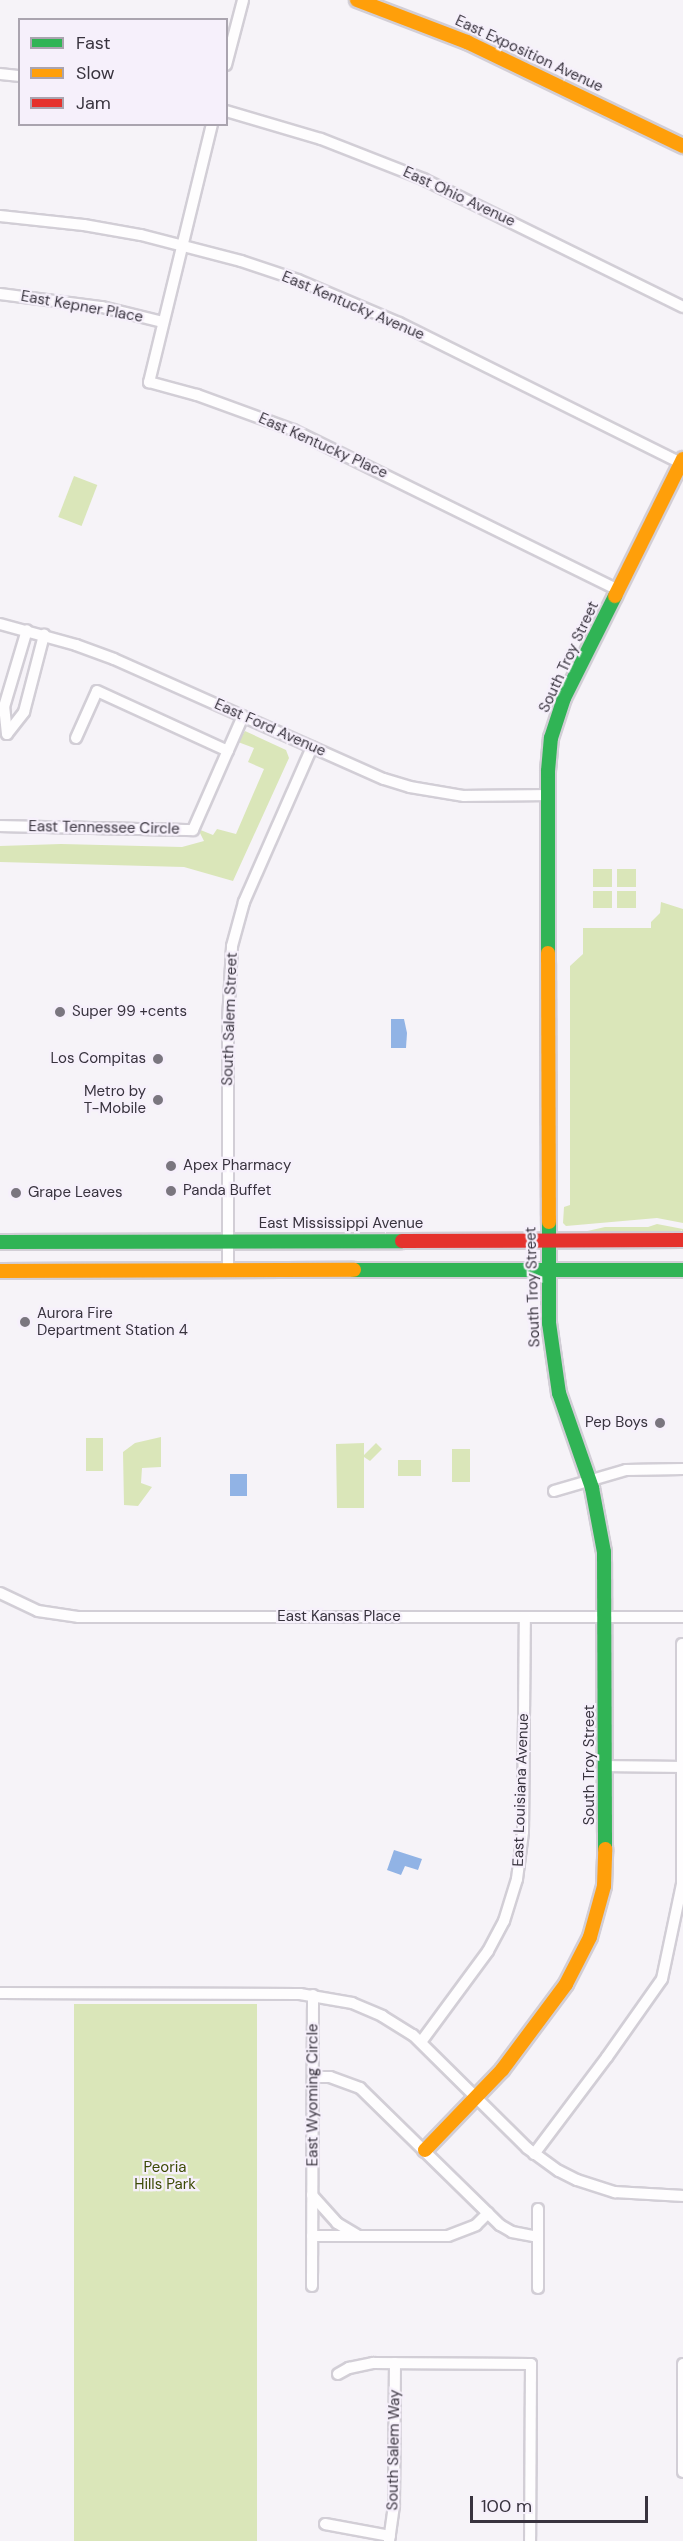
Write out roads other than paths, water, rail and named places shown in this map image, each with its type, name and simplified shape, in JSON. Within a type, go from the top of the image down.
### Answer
[{"type":"street","points":[[228,57],[243,0]]},
{"type":"street","name":"East Exposition Avenue","points":[[357,0],[467,42],[682,142]]},
{"type":"street","points":[[0,74],[18,76]]},
{"type":"street","name":"East Ohio Avenue","points":[[228,112],[321,139],[423,179],[683,307]]},
{"type":"street","name":"East Kentucky Place","points":[[212,126],[149,382],[197,395],[293,430],[618,590]]},
{"type":"street","name":"East Kentucky Avenue","points":[[0,216],[84,225],[182,245],[241,261],[343,298],[682,462]]},
{"type":"street","name":"East Kepner Place","points":[[0,294],[102,307],[163,322]]},
{"type":"street","name":"South Troy Street","points":[[424,2150],[477,2098],[514,2055],[566,1984],[590,1937],[604,1886],[606,1617],[602,1538],[589,1479],[565,1414],[549,1336],[547,795],[549,752],[559,713],[682,462]]},
{"type":"street","name":"East Ford Avenue","points":[[0,624],[44,635],[114,659],[384,779],[437,793],[464,796],[547,795]]},
{"type":"street","points":[[3,731],[4,707],[27,630]]},
{"type":"street","points":[[3,731],[24,712],[44,635]]},
{"type":"street","points":[[76,738],[97,691],[228,751]]},
{"type":"street","name":"East Tennessee Circle","points":[[0,826],[193,830],[243,716]]},
{"type":"street","name":"South Salem Street","points":[[228,1271],[228,1021],[232,946],[244,902],[312,747]]},
{"type":"street","name":"East Mississippi Avenue","points":[[0,1242],[683,1240]]},
{"type":"street","points":[[0,1271],[683,1270]]},
{"type":"street","points":[[554,1491],[626,1470],[683,1469]]},
{"type":"street","name":"East Kansas Place","points":[[0,1593],[23,1606],[64,1617],[683,1617]]},
{"type":"street","name":"East Louisiana Avenue","points":[[421,2042],[488,1951],[502,1926],[513,1896],[523,1832],[525,1617]]},
{"type":"street","points":[[534,2154],[662,1979],[682,1892],[683,1791],[680,1767],[682,1644]]},
{"type":"street","points":[[606,1766],[680,1767]]},
{"type":"street","points":[[0,1993],[313,1995],[352,2003],[375,2012],[421,2042],[534,2154],[559,2171],[596,2187],[634,2195],[683,2196]]},
{"type":"street","name":"East Wyoming Circle","points":[[312,2286],[313,1995]]},
{"type":"street","points":[[313,2077],[330,2077],[360,2088],[488,2213],[512,2232],[538,2237]]},
{"type":"street","points":[[312,2195],[337,2223],[360,2236]]},
{"type":"street","points":[[538,2209],[538,2288]]},
{"type":"street","points":[[312,2236],[448,2236],[469,2229],[488,2213]]},
{"type":"street","points":[[338,2374],[357,2366],[395,2363],[531,2364],[530,2541]]},
{"type":"street","name":"South Salem Way","points":[[325,2524],[390,2539],[394,2504],[395,2363]]},
{"type":"street","points":[[683,2364],[683,2472]]},
{"type":"water","points":[[391,1019],[404,1019],[407,1033],[406,1048],[391,1048]]},
{"type":"water","points":[[230,1474],[247,1474],[247,1496],[230,1496]]},
{"type":"water","points":[[394,1850],[422,1859],[418,1870],[405,1866],[401,1875],[387,1870]]},
{"type":"place","name":"Super 99 +cents","points":[[60,1012]]},
{"type":"place","name":"Los Compitas","points":[[158,1059]]},
{"type":"place","name":"Metro by T-Mobile","points":[[158,1100]]},
{"type":"place","name":"Apex Pharmacy","points":[[171,1166]]},
{"type":"place","name":"Panda Buffet","points":[[171,1191]]},
{"type":"place","name":"Grape Leaves","points":[[16,1193]]},
{"type":"place","name":"Aurora Fire Department Station 4","points":[[25,1322]]},
{"type":"place","name":"Pep Boys","points":[[660,1423]]},
{"type":"park label","name":"Peoria Hills Park","points":[[165,2176]]}]
